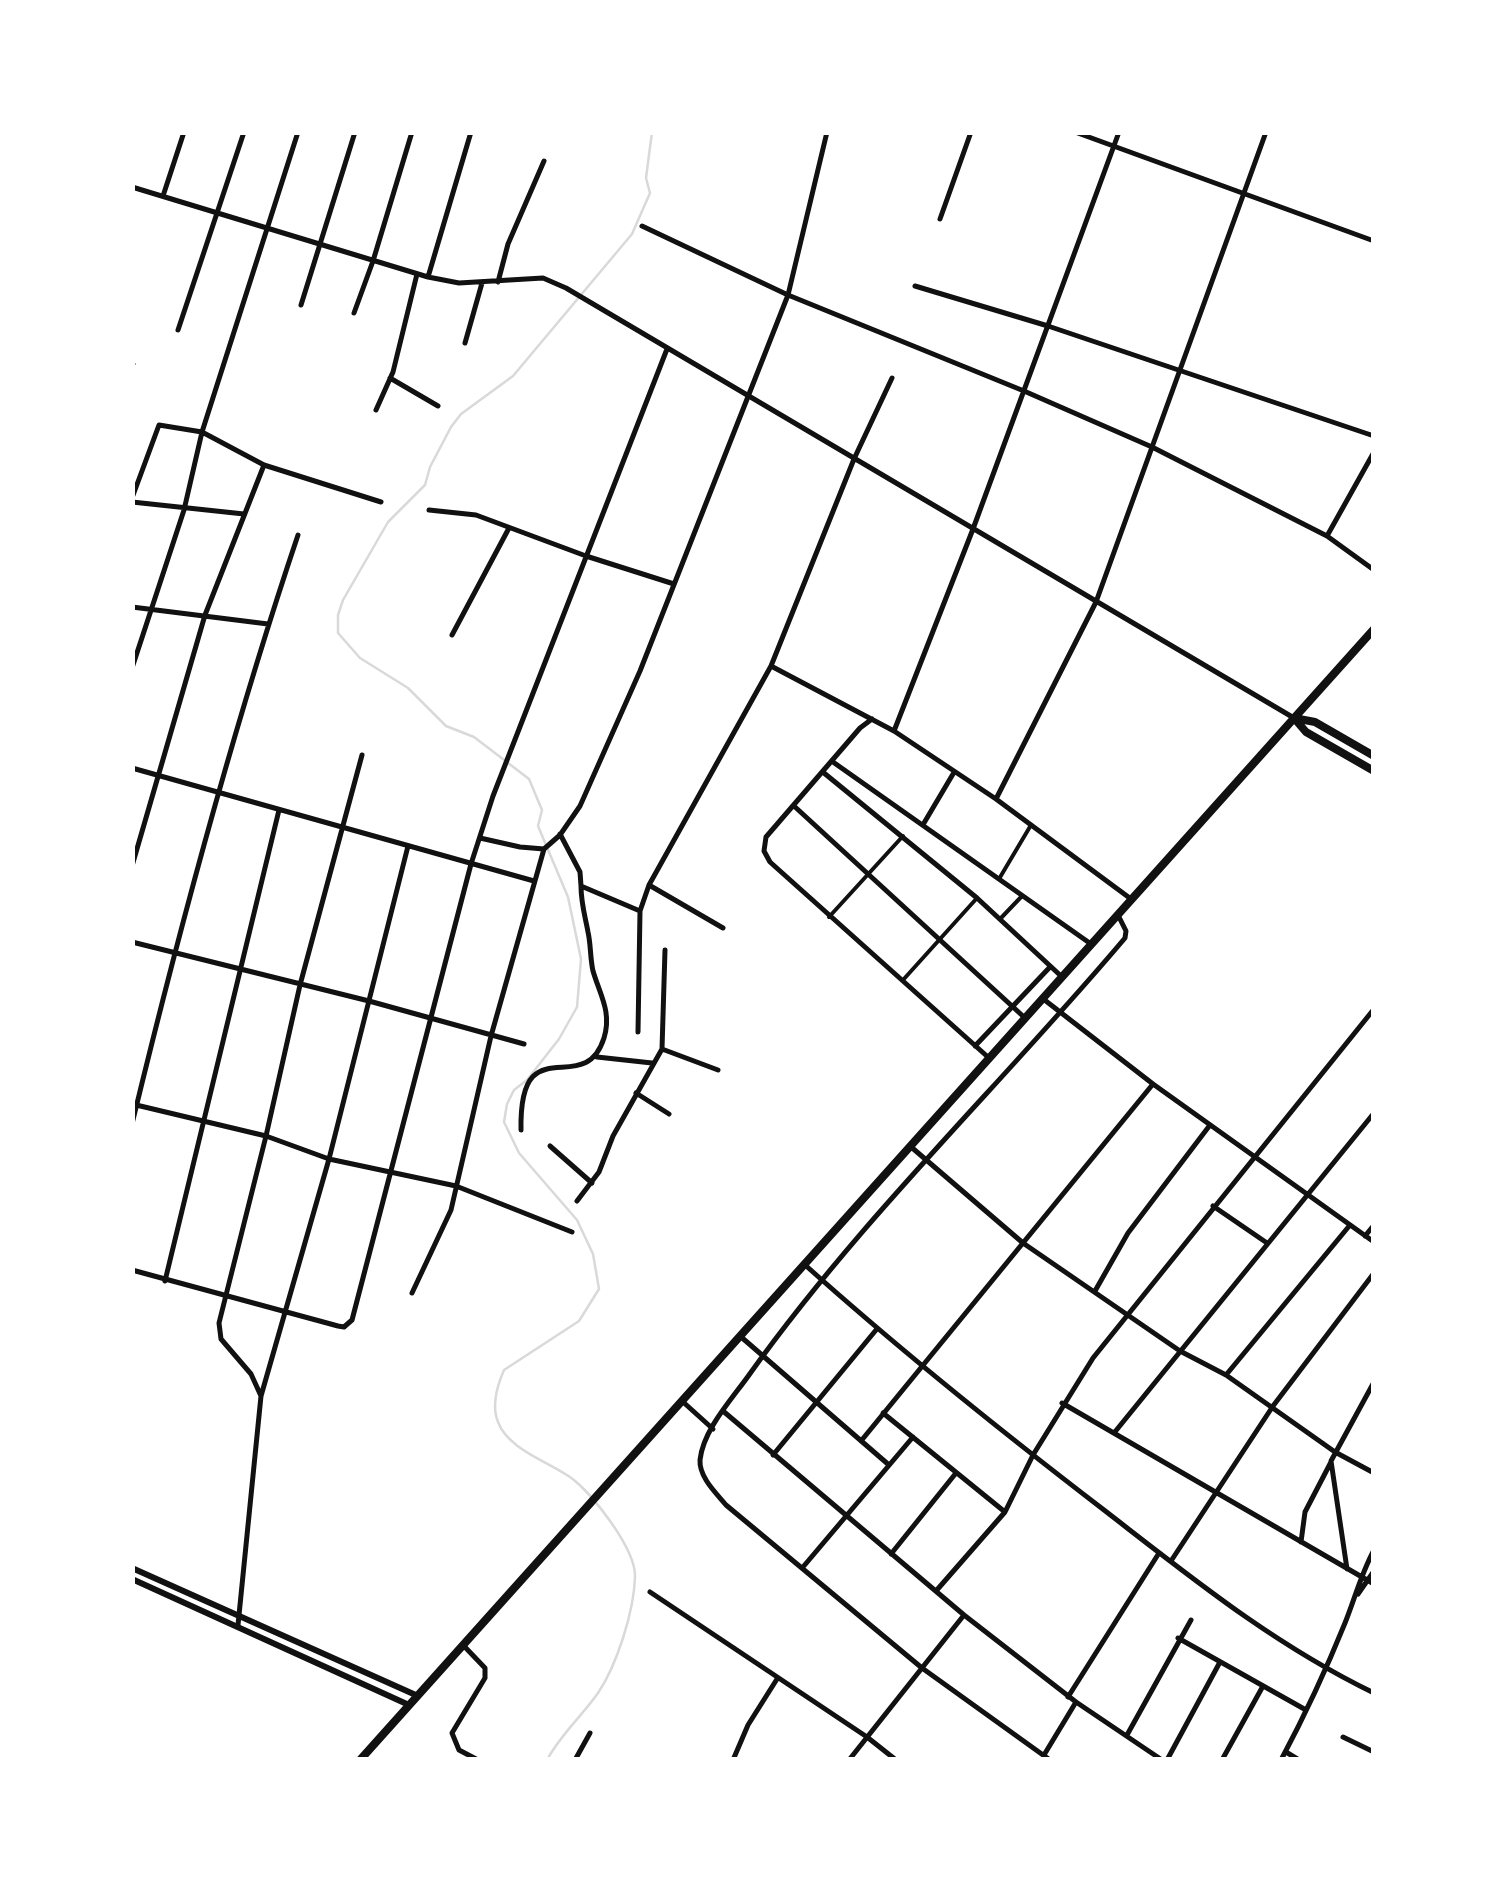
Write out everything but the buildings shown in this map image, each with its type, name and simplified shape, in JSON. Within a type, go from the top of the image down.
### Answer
[{"type":"highway","points":[[360,1760],[1374,629]]},
{"type":"highway","points":[[1294,718],[1315,722],[1374,756]]},
{"type":"highway","points":[[1294,718],[1306,732],[1374,771]]},
{"type":"street","points":[[163,196],[184,132]]},
{"type":"street","points":[[178,330],[244,132]]},
{"type":"street","points":[[132,668],[298,132]]},
{"type":"street","points":[[301,306],[355,132]]},
{"type":"street","points":[[354,313],[374,261],[412,132]]},
{"type":"street","points":[[428,277],[471,132]]},
{"type":"street","points":[[412,1293],[443,1231],[544,849],[580,806],[676,584],[788,295],[827,132]]},
{"type":"street","points":[[940,219],[971,132]]},
{"type":"street","points":[[1075,132],[1374,241]]},
{"type":"street","points":[[894,731],[974,529],[1119,132]]},
{"type":"street","points":[[996,800],[1096,602],[1266,132]]},
{"type":"street","points":[[498,282],[508,244],[544,161]]},
{"type":"street","points":[[132,187],[428,277],[459,283],[543,278],[566,288],[1294,718]]},
{"type":"street","points":[[642,226],[788,295],[1152,447],[1326,536],[1374,570]]},
{"type":"street","points":[[376,410],[390,378],[417,274]]},
{"type":"street","points":[[465,343],[482,283]]},
{"type":"street","points":[[916,286],[1048,326],[1374,436]]},
{"type":"street","points":[[132,1270],[286,1313],[344,1326],[352,1320],[472,864],[500,774],[668,348]]},
{"type":"street","points":[[390,378],[438,406]]},
{"type":"street","points":[[638,1032],[640,911],[649,885],[771,666],[854,458],[892,378]]},
{"type":"street","points":[[245,514],[184,510],[132,500],[159,426],[202,432],[264,466],[380,502]]},
{"type":"street","points":[[1326,536],[1374,452]]},
{"type":"street","points":[[132,866],[206,615],[264,466]]},
{"type":"street","points":[[430,510],[476,514],[586,556],[676,584]]},
{"type":"street","points":[[452,635],[509,528]]},
{"type":"street","points":[[132,1124],[218,792],[298,534]]},
{"type":"street","points":[[132,607],[268,624]]},
{"type":"street","points":[[771,666],[894,731],[996,800],[1131,900]]},
{"type":"street","points":[[872,719],[766,837],[764,851],[770,862],[829,917],[989,1058]]},
{"type":"street","points":[[261,1396],[250,1374],[222,1339],[219,1323],[300,985],[362,755]]},
{"type":"street","points":[[834,762],[1091,944]]},
{"type":"street","points":[[132,768],[534,881]]},
{"type":"street","points":[[824,773],[977,898],[1062,977]]},
{"type":"street","points":[[924,823],[954,774]]},
{"type":"street","points":[[794,806],[1025,1018]]},
{"type":"street","points":[[165,1281],[279,810]]},
{"type":"street","points":[[999,879],[1031,825]]},
{"type":"street","points":[[521,1130],[520,1101],[527,1080],[546,1066],[579,1067],[597,1056],[606,1032],[608,1010],[592,967],[580,872],[560,834]]},
{"type":"street","points":[[829,917],[903,835]]},
{"type":"street","points":[[480,838],[520,848],[544,849]]},
{"type":"street","points":[[238,1625],[261,1396],[329,1159],[408,846]]},
{"type":"street","points":[[649,885],[723,928]]},
{"type":"street","points":[[581,886],[640,911]]},
{"type":"street","points":[[1000,920],[1022,896]]},
{"type":"street","points":[[903,980],[977,898]]},
{"type":"street","points":[[1050,1760],[922,1668],[726,1505],[706,1481],[699,1464],[723,1412],[821,1279],[1125,938],[1118,914]]},
{"type":"street","points":[[132,942],[369,1000],[524,1044]]},
{"type":"street","points":[[577,1201],[592,1183],[662,1050],[664,950]]},
{"type":"street","points":[[976,1046],[1050,967]]},
{"type":"street","points":[[1042,998],[1153,1084],[1374,1242]]},
{"type":"street","points":[[936,1590],[1005,1512],[1062,1403],[1126,1314],[1374,1009]]},
{"type":"street","points":[[662,1050],[718,1070]]},
{"type":"street","points":[[597,1056],[652,1063]]},
{"type":"street","points":[[861,1441],[1153,1084]]},
{"type":"street","points":[[636,1093],[669,1114]]},
{"type":"street","points":[[135,1105],[266,1136],[329,1159],[456,1186],[572,1232]]},
{"type":"street","points":[[1114,1433],[1374,1112]]},
{"type":"street","points":[[1095,1290],[1128,1233],[1211,1124]]},
{"type":"street","points":[[550,1146],[592,1183]]},
{"type":"street","points":[[910,1146],[1023,1243],[1180,1350],[1273,1406],[1335,1452],[1374,1473]]},
{"type":"street","points":[[1213,1206],[1268,1243]]},
{"type":"street","points":[[1226,1375],[1350,1225]]},
{"type":"street","points":[[1365,1236],[1374,1225]]},
{"type":"street","points":[[804,1264],[876,1330],[1243,1618],[1326,1670],[1374,1693]]},
{"type":"street","points":[[1170,1562],[1273,1406],[1374,1273]]},
{"type":"street","points":[[773,1455],[876,1330]]},
{"type":"street","points":[[740,1336],[890,1464]]},
{"type":"street","points":[[1302,1542],[1305,1512],[1374,1382]]},
{"type":"street","points":[[682,1401],[713,1429]]},
{"type":"street","points":[[1062,1403],[1371,1583]]},
{"type":"street","points":[[723,1412],[964,1616],[1076,1702],[1165,1760],[1220,1662]]},
{"type":"street","points":[[883,1413],[1005,1512]]},
{"type":"street","points":[[803,1566],[913,1437]]},
{"type":"street","points":[[1331,1461],[1348,1569]]},
{"type":"street","points":[[891,1554],[956,1473]]},
{"type":"street","points":[[1281,1760],[1326,1670],[1356,1596],[1360,1576],[1374,1550]]},
{"type":"street","points":[[1068,1696],[1159,1553]]},
{"type":"street","points":[[132,1568],[418,1696]]},
{"type":"street","points":[[1356,1596],[1371,1583],[1374,1572]]},
{"type":"street","points":[[132,1579],[409,1705]]},
{"type":"street","points":[[650,1592],[896,1760]]},
{"type":"street","points":[[849,1760],[964,1616]]},
{"type":"street","points":[[1127,1735],[1178,1638],[1192,1620]]},
{"type":"street","points":[[1178,1638],[1307,1710]]},
{"type":"street","points":[[463,1645],[485,1668],[484,1678],[480,1692],[452,1733],[459,1750],[478,1760]]},
{"type":"street","points":[[733,1760],[748,1725],[778,1679]]},
{"type":"street","points":[[1222,1760],[1263,1686]]},
{"type":"street","points":[[1044,1754],[1076,1702]]},
{"type":"street","points":[[575,1760],[590,1732]]},
{"type":"street","points":[[1342,1737],[1374,1752]]},
{"type":"street","points":[[1286,1752],[1298,1760]]},
{"type":"waterway","points":[[547,1760],[612,1668],[628,1621],[635,1577],[621,1537],[590,1495],[570,1477],[510,1440],[495,1409],[504,1370],[579,1321],[599,1289],[593,1254],[577,1220],[519,1153],[504,1122],[514,1090],[527,1080],[559,1039],[577,1007],[581,959],[568,897],[538,826],[542,810],[529,779],[474,737],[446,726],[408,688],[360,658],[338,633],[338,615],[388,522],[425,485],[430,467],[461,414],[513,376],[632,234],[650,193],[646,178],[652,132]]}]
